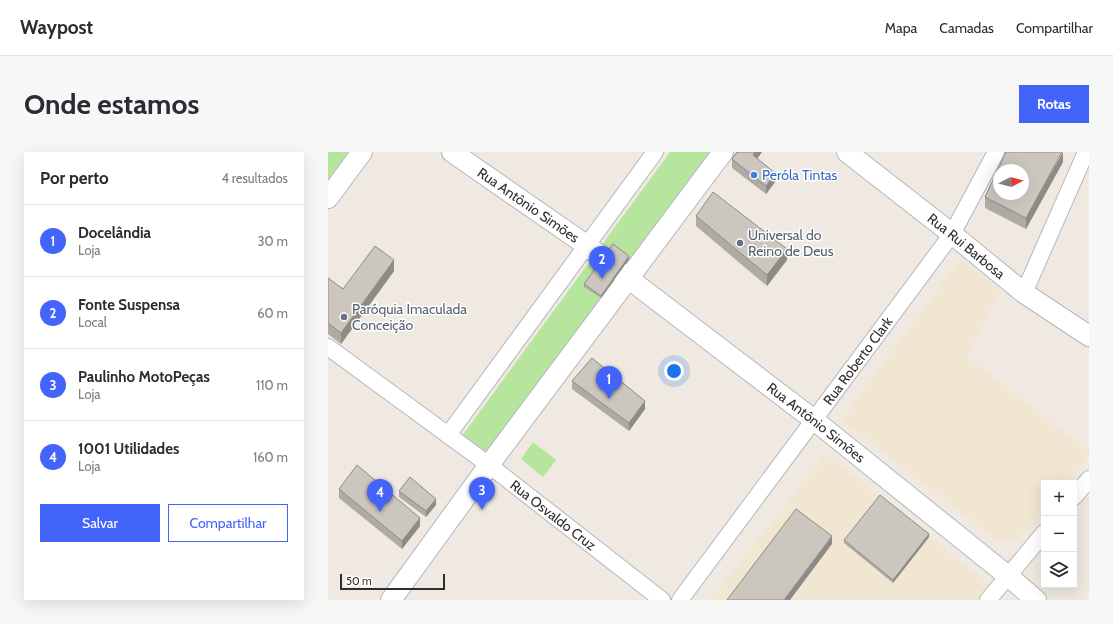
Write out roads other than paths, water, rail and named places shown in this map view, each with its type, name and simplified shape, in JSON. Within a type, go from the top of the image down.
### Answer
[{"type":"street","points":[[328,198],[362,152]]},
{"type":"street","name":"Rua Antônio Simões","points":[[452,152],[604,259]]},
{"type":"street","points":[[448,435],[655,152]]},
{"type":"street","points":[[391,600],[625,275],[723,152]]},
{"type":"street","name":"Rua Rui Barbosa","points":[[847,152],[952,234],[1024,293],[1089,336]]},
{"type":"street","name":"Rua Roberto Clark","points":[[680,600],[952,234],[996,152]]},
{"type":"street","points":[[1024,293],[1086,152]]},
{"type":"street","name":"Rua Antônio Simões","points":[[625,275],[814,420],[1036,600]]},
{"type":"street","name":"Rua Osvaldo Cruz","points":[[328,347],[489,465],[662,600]]},
{"type":"street","points":[[1077,493],[1089,479]]},
{"type":"street","points":[[988,600],[1041,537]]},
{"type":"place","name":"Peróla Tintas","points":[[754,175]]},
{"type":"place","name":"Universal do Reino de Deus","points":[[740,243]]},
{"type":"place","name":"Fonte Suspensa","points":[[602,279]]},
{"type":"place","name":"Paróquia Imaculada Conceição","points":[[344,317]]},
{"type":"place","name":"Docelândia","points":[[609,399]]},
{"type":"place","name":"Paulinho MotoPeças","points":[[482,510]]},
{"type":"place","name":"1001 Utilidades","points":[[380,512]]}]
